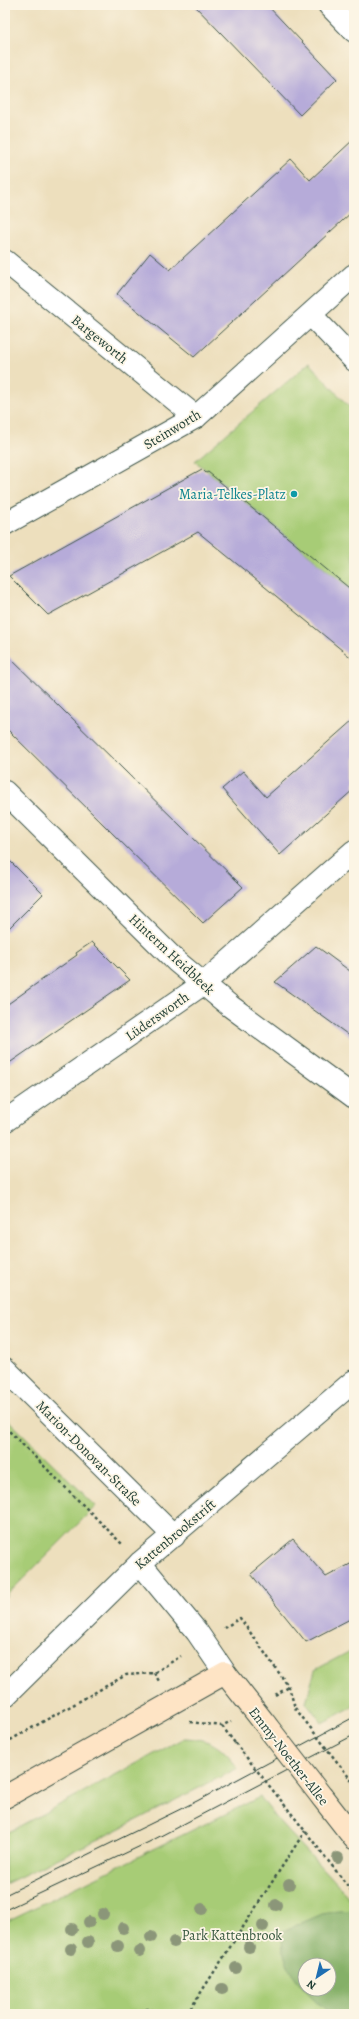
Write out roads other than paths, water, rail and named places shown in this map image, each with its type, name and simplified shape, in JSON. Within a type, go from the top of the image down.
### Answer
[{"type":"main road","name":"Emmy-Noether-Allee","points":[[225,1673],[354,1838]]},
{"type":"main road","points":[[5,1797],[225,1673]]},
{"type":"street","points":[[329,5],[354,31]]},
{"type":"street","name":"Bargeworth","points":[[5,261],[196,417]]},
{"type":"street","name":"Steinworth","points":[[5,524],[196,417],[354,275]]},
{"type":"street","points":[[311,315],[354,360]]},
{"type":"street","name":"Hinterm Heidbleek","points":[[5,792],[176,961],[203,984],[354,1097]]},
{"type":"street","name":"Lüdersworth","points":[[5,1121],[203,984],[354,851]]},
{"type":"street","name":"Marion-Donovan-Straße","points":[[5,1369],[174,1536]]},
{"type":"street","name":"Kattenbrookstrift","points":[[5,1696],[140,1563],[174,1536],[354,1381]]},
{"type":"street","points":[[140,1563],[197,1632],[225,1673]]},
{"type":"tram line","points":[[5,1895],[197,1801],[354,1717]]},
{"type":"tram line","points":[[5,1910],[149,1842],[354,1735]]},
{"type":"place","name":"Maria-Telkes-Platz","points":[[294,494]]},
{"type":"park label","name":"Park Kattenbrook","points":[[232,1935]]}]
